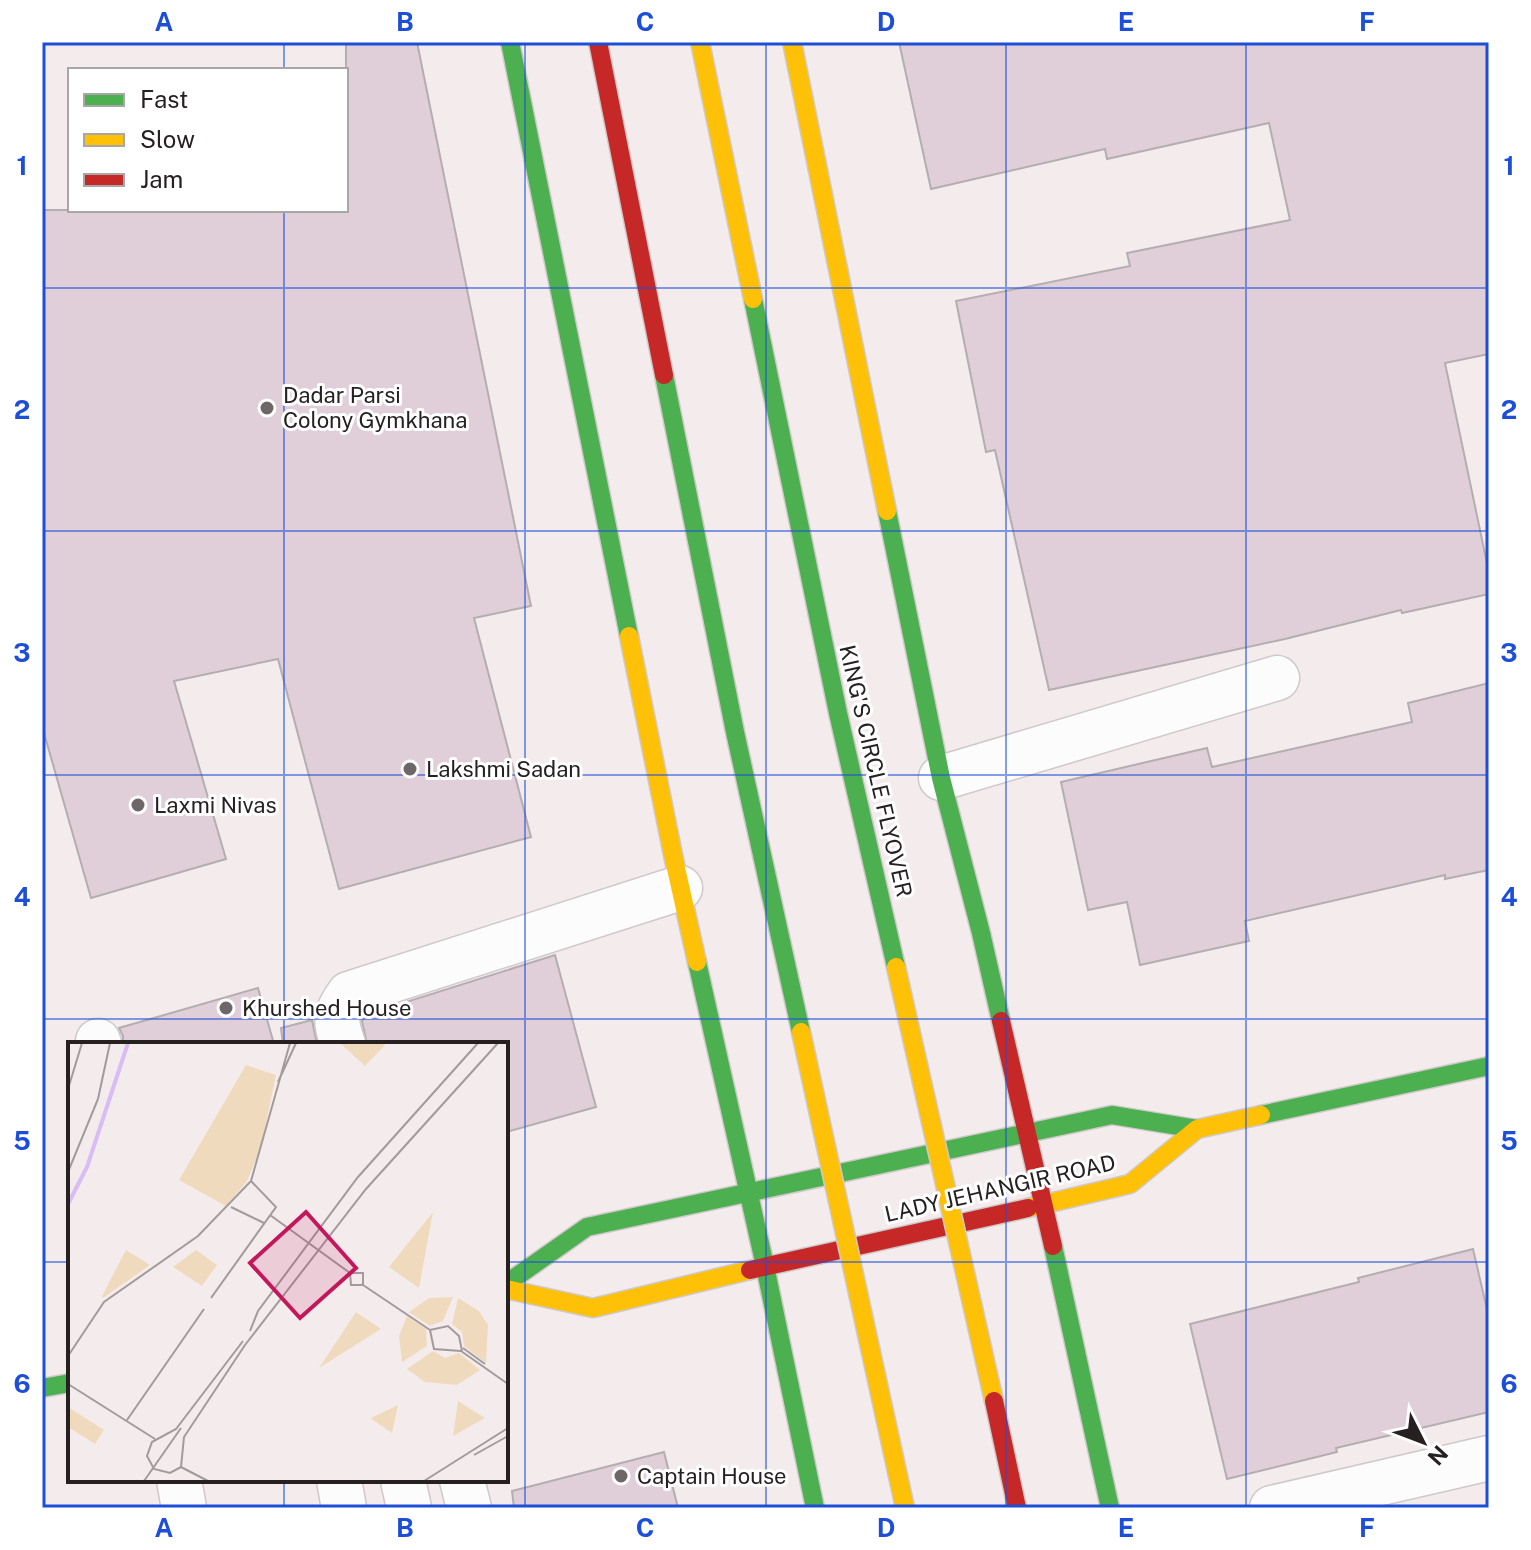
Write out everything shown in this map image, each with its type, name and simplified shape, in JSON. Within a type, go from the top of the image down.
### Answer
[{"type":"main road","points":[[510,42],[680,888],[765,1266],[815,1508]]},
{"type":"main road","points":[[598,42],[735,732],[905,1508]]},
{"type":"main road","name":"KING'S CIRCLE FLYOVER","points":[[700,42],[838,713],[965,1266],[1017,1508]]},
{"type":"main road","points":[[792,42],[941,778],[981,933],[1044,1205],[1110,1508]]},
{"type":"main road","name":"LADY JEHANGIR ROAD","points":[[508,1287],[593,1308],[1130,1184],[1197,1129],[1489,1066]]},
{"type":"main road","points":[[508,1285],[587,1227],[1112,1115],[1197,1129]]},
{"type":"main road","points":[[42,1388],[68,1383]]},
{"type":"street","points":[[941,778],[1277,678]]},
{"type":"street","points":[[342,1042],[336,1022],[339,1007],[349,994],[680,888]]},
{"type":"street","points":[[1272,1508],[1489,1458]]},
{"type":"street","points":[[179,1482],[184,1508]]},
{"type":"street","points":[[339,1482],[344,1508]]},
{"type":"street","points":[[403,1482],[409,1508]]},
{"type":"street","points":[[462,1482],[469,1508]]},
{"type":"building","name":"Dadar Parsi Colony Gymkhana","points":[[346,42],[417,42],[531,606],[474,618],[531,837],[339,889],[278,659],[174,681],[226,859],[91,898],[42,726],[42,210],[348,212]]},
{"type":"building","points":[[899,42],[1489,42],[1489,354],[1445,363],[1489,573],[1489,594],[1402,613],[1401,610],[1285,639],[1049,690],[995,450],[986,452],[956,301],[1130,266],[1127,253],[1290,220],[1269,123],[1107,159],[1105,149],[931,189]]},
{"type":"building","points":[[1489,683],[1489,870],[1445,879],[1445,875],[1245,921],[1249,941],[1140,965],[1127,902],[1088,910],[1061,782],[1207,748],[1212,767],[1412,722],[1408,703]]},
{"type":"building","points":[[555,955],[596,1107],[508,1131],[508,1042],[367,1042],[362,1021],[365,1015]]},
{"type":"building","name":"Khurshed House","points":[[258,988],[273,1042],[123,1042],[119,1028]]},
{"type":"building","points":[[312,1020],[317,1042],[283,1042],[281,1028]]},
{"type":"building","points":[[1473,1249],[1489,1318],[1489,1412],[1336,1448],[1337,1452],[1227,1479],[1190,1324],[1359,1282],[1358,1278]]},
{"type":"building","name":"Captain House","points":[[664,1452],[678,1508],[514,1508],[512,1491]]},
{"type":"traffic: fast","points":[[510,42],[629,636]]},
{"type":"traffic: fast","points":[[753,299],[838,713],[896,967]]},
{"type":"traffic: fast","points":[[664,375],[735,732],[801,1032]]},
{"type":"traffic: fast","points":[[887,511],[941,778],[1001,1021]]},
{"type":"traffic: fast","points":[[697,962],[815,1508]]},
{"type":"traffic: fast","points":[[1261,1115],[1489,1066]]},
{"type":"traffic: fast","points":[[508,1283],[587,1227],[1112,1115],[1197,1129]]},
{"type":"traffic: fast","points":[[1053,1246],[1110,1508]]},
{"type":"traffic: fast","points":[[42,1388],[68,1383]]},
{"type":"traffic: slow","points":[[700,42],[753,299]]},
{"type":"traffic: slow","points":[[792,42],[887,511]]},
{"type":"traffic: slow","points":[[629,636],[697,962]]},
{"type":"traffic: slow","points":[[896,967],[994,1401]]},
{"type":"traffic: slow","points":[[801,1032],[905,1508]]},
{"type":"traffic: slow","points":[[1028,1208],[1130,1184],[1197,1129],[1261,1115]]},
{"type":"traffic: slow","points":[[508,1289],[593,1308],[750,1270]]},
{"type":"traffic: jam","points":[[598,42],[664,375]]},
{"type":"traffic: jam","points":[[1001,1021],[1053,1246]]},
{"type":"traffic: jam","points":[[750,1270],[1028,1208]]},
{"type":"traffic: jam","points":[[994,1401],[1017,1508]]},
{"type":"place","name":"Dadar Parsi Colony Gymkhana","points":[[267,408]]},
{"type":"place","name":"Lakshmi Sadan","points":[[410,769]]},
{"type":"place","name":"Laxmi Nivas","points":[[138,805]]},
{"type":"place","name":"Khurshed House","points":[[226,1008]]},
{"type":"place","name":"Captain House","points":[[621,1476]]}]
